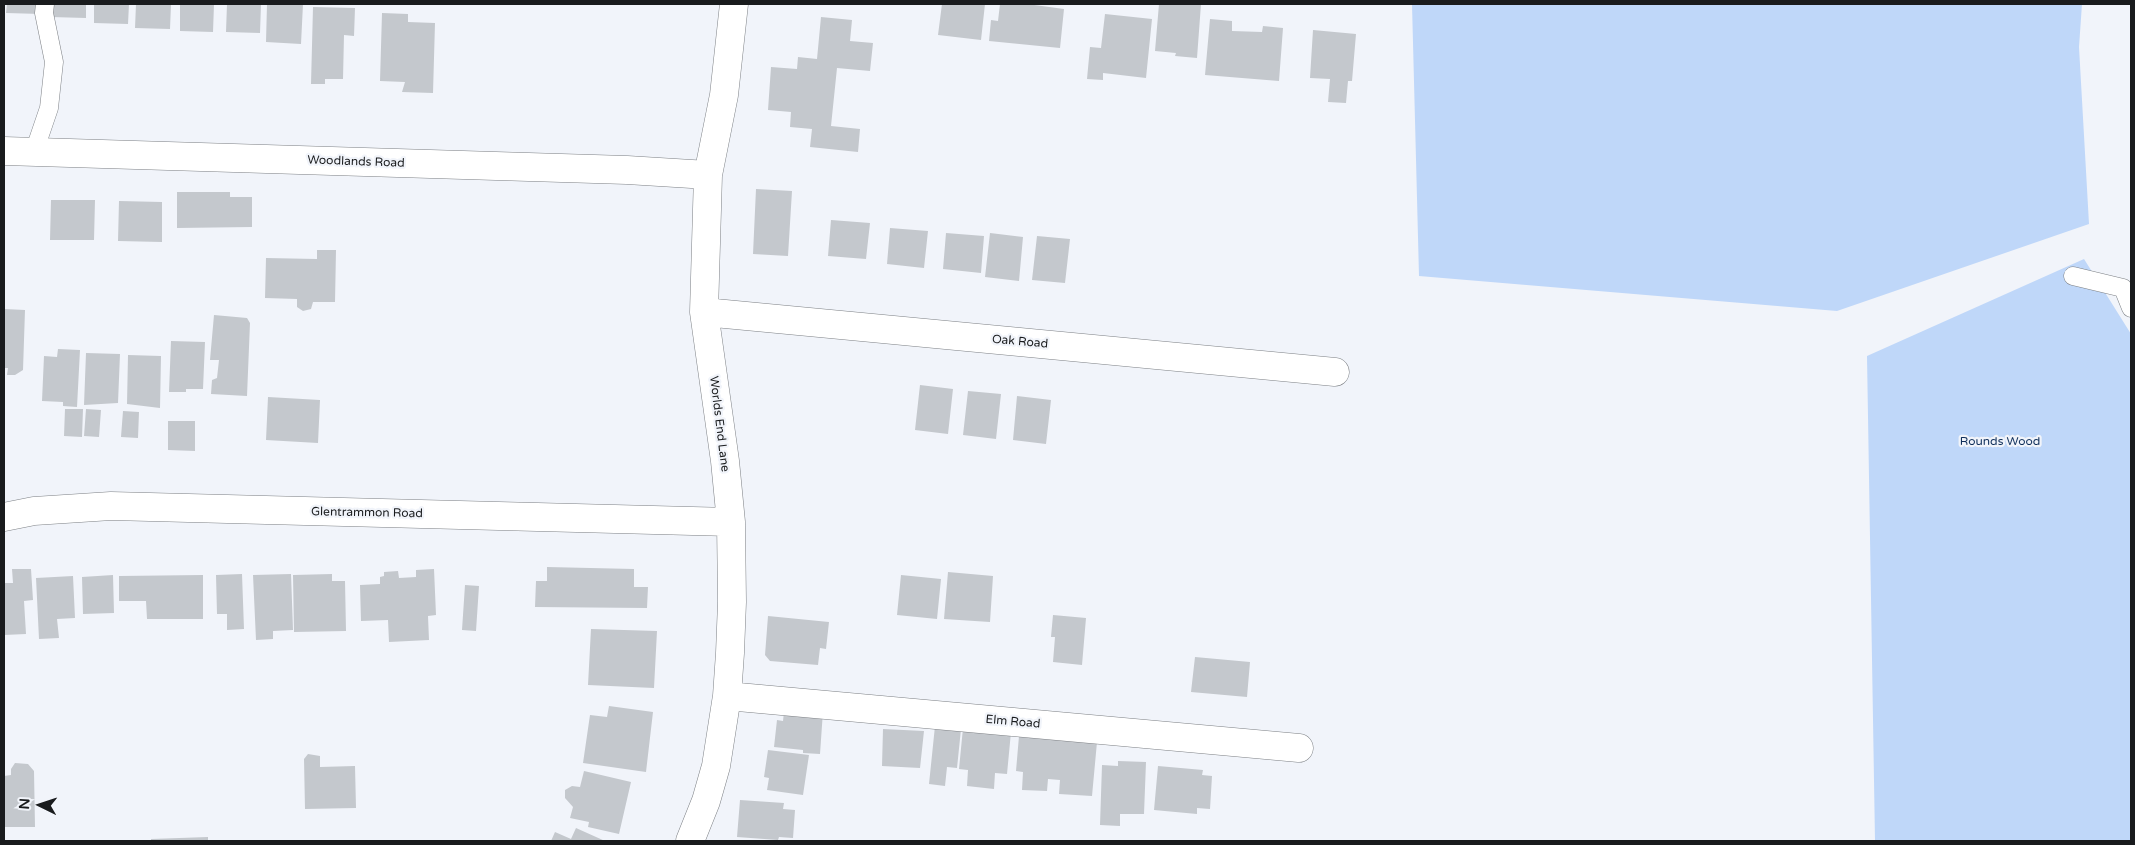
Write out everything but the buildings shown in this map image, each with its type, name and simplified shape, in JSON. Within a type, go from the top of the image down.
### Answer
[{"type":"street","name":"Worlds End Lane","points":[[690,841],[706,801],[716,766],[727,696],[732,602],[730,522],[725,462],[704,312],[708,175],[724,95],[734,4]]},
{"type":"street","name":"Woodlands Road","points":[[4,151],[627,170],[708,175]]},
{"type":"street","name":"Oak Road","points":[[704,312],[1335,372]]},
{"type":"street","name":"Glentrammon Road","points":[[4,517],[34,511],[111,506],[730,522]]},
{"type":"street","name":"Elm Road","points":[[727,696],[1299,748]]},
{"type":"lane","points":[[34,152],[49,108],[54,62],[44,13],[45,4]]},
{"type":"lane","points":[[2073,276],[2123,288],[2131,308]]},
{"type":"green space","points":[[1412,4],[2082,4],[2079,47],[2089,224],[1837,311],[1419,276]]},
{"type":"green space","name":"Rounds Wood","points":[[2084,259],[2131,334],[2131,841],[1875,841],[1867,356]]}]
